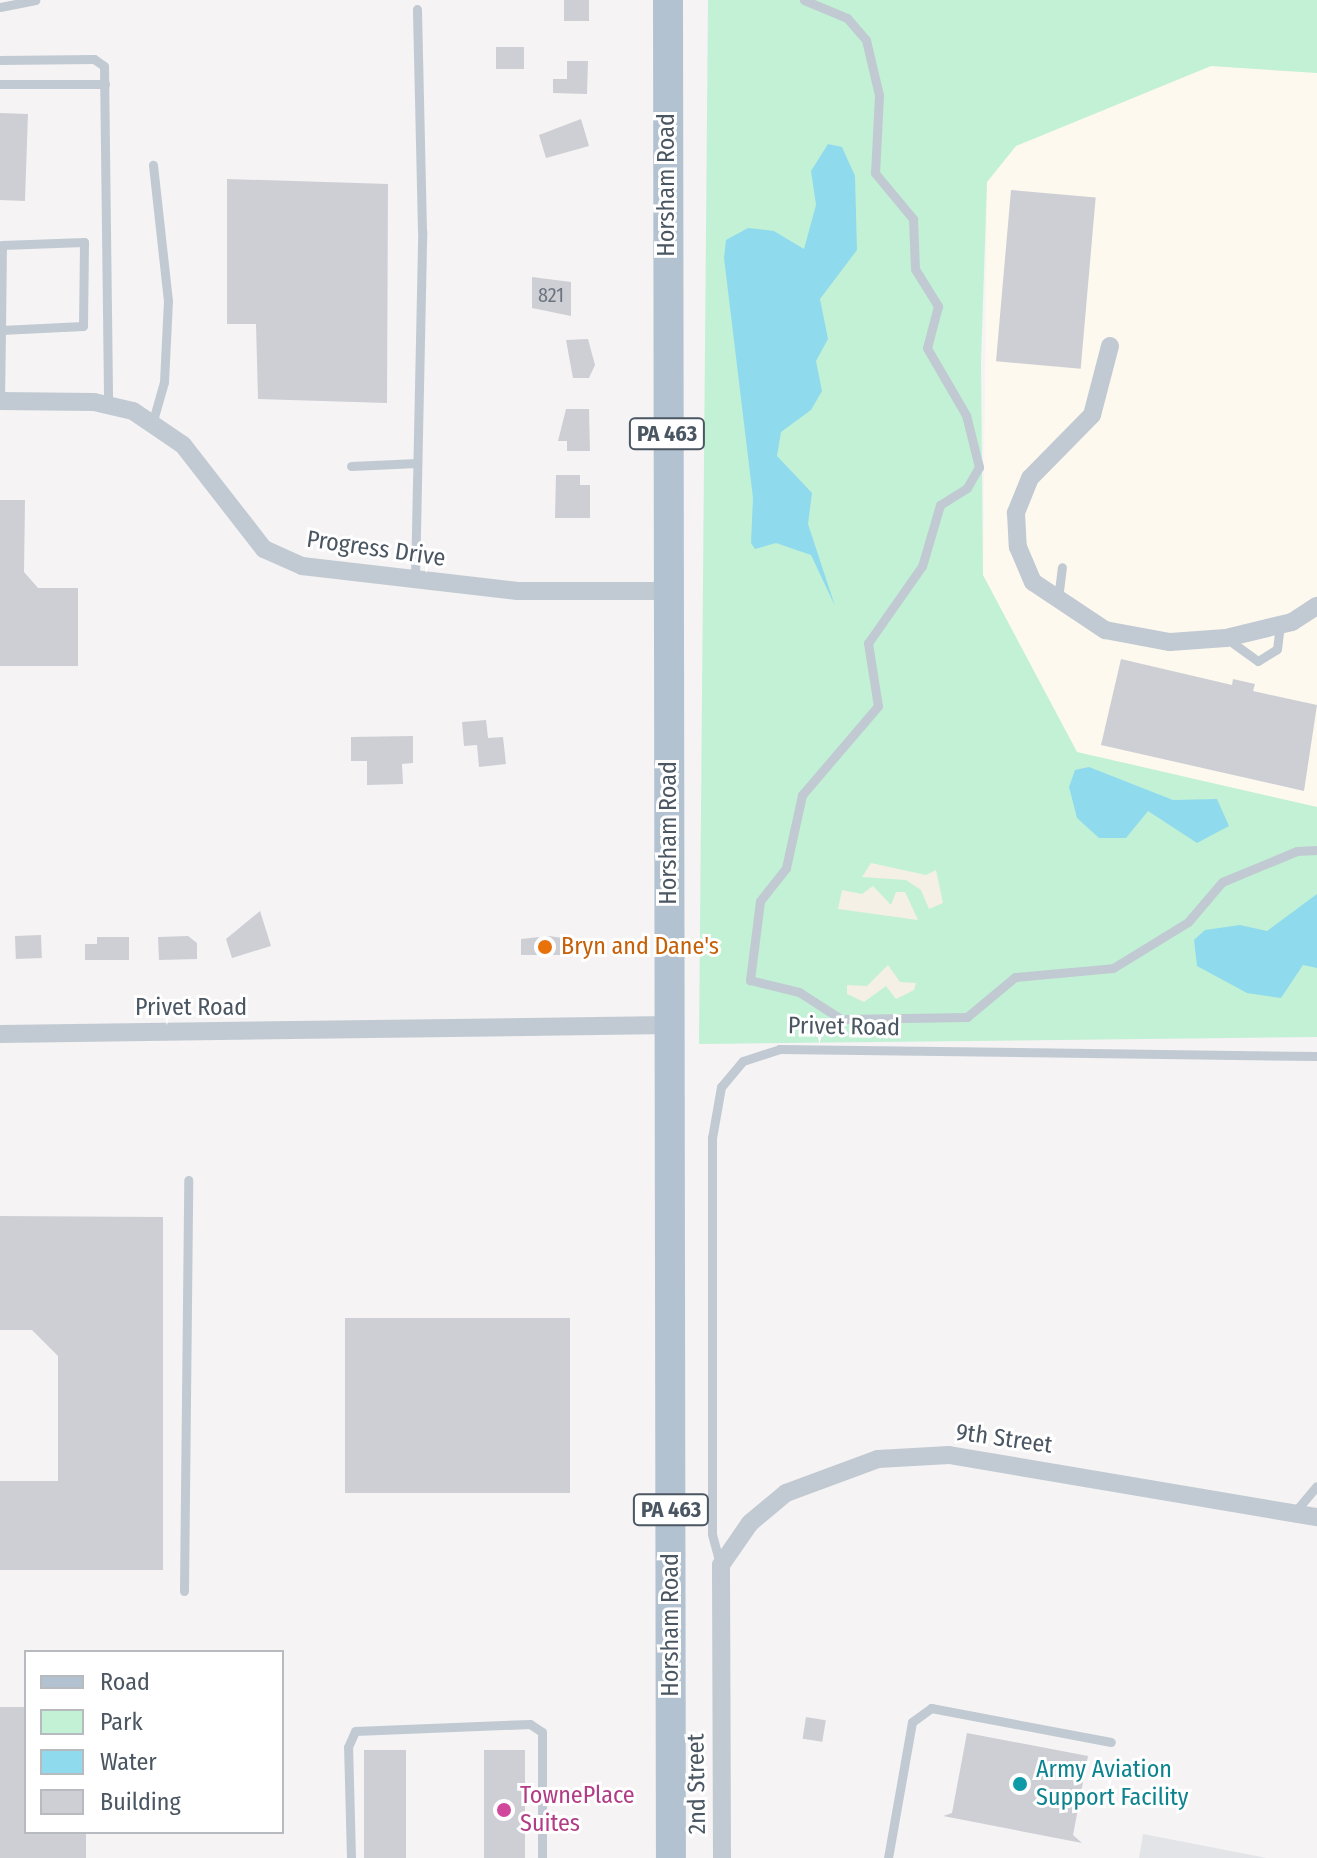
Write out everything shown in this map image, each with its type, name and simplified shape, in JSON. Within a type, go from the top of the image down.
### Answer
[{"type":"main road","name":"Horsham Road","points":[[668,0],[671,1858]]},
{"type":"street","points":[[1110,346],[1092,415],[1030,478],[1016,513],[1018,547],[1033,582],[1057,605],[1105,630],[1170,642],[1226,638],[1280,625],[1317,606]]},
{"type":"street","name":"Progress Drive","points":[[0,400],[108,405],[152,424],[183,445],[264,549],[302,566],[518,591],[667,591]]},
{"type":"street","name":"Privet Road","points":[[0,1034],[670,1025]]},
{"type":"street","name":"9th Street","points":[[721,1565],[750,1523],[786,1493],[902,1455],[976,1457],[1317,1517]]},
{"type":"street","name":"2nd Street","points":[[721,1565],[722,1858]]},
{"type":"lane","points":[[0,7],[35,0]]},
{"type":"lane","points":[[804,0],[847,18],[866,40],[879,95],[875,173],[913,219],[915,269],[938,306],[927,348],[966,415],[979,467],[967,488],[940,505],[922,566],[868,643],[878,706],[802,795],[786,868],[760,901],[750,980],[799,992],[841,1019],[943,1022],[967,1017],[1015,977],[1113,968],[1188,922],[1222,882],[1297,851],[1317,850]]},
{"type":"lane","points":[[415,579],[417,9]]},
{"type":"lane","points":[[0,60],[94,59],[104,66],[108,405]]},
{"type":"lane","points":[[0,84],[105,84]]},
{"type":"lane","points":[[152,424],[164,382],[168,301],[153,165]]},
{"type":"lane","points":[[0,330],[83,326],[84,242],[5,241],[0,330],[0,400]]},
{"type":"lane","points":[[351,466],[417,463]]},
{"type":"lane","points":[[1057,605],[1062,567]]},
{"type":"lane","points":[[1226,638],[1258,661],[1277,649],[1280,625]]},
{"type":"lane","name":"Privet Road","points":[[721,1565],[712,1534],[712,1138],[721,1087],[743,1061],[779,1049],[1317,1056]]},
{"type":"lane","points":[[184,1591],[188,1180]]},
{"type":"lane","points":[[1294,1513],[1317,1486]]},
{"type":"lane","points":[[888,1858],[912,1722],[931,1708],[1111,1742]]},
{"type":"lane","points":[[351,1858],[348,1747],[355,1731],[530,1724],[542,1732],[542,1858]]},
{"type":"shaded area","points":[[1211,66],[1317,73],[1317,807],[1077,752],[983,575],[987,182],[1016,146]]},
{"type":"shaded area","points":[[1143,1834],[1267,1858],[1139,1858]]},
{"type":"green space","points":[[708,0],[1317,0],[1317,73],[1211,66],[1016,146],[987,182],[981,361],[983,575],[1077,752],[1317,807],[1317,1037],[699,1044]]},
{"type":"sand","points":[[871,863],[926,875],[936,870],[943,903],[929,909],[921,890],[906,880],[862,877]]},
{"type":"sand","points":[[873,886],[891,905],[896,892],[905,892],[918,920],[838,909],[842,890],[862,894]]},
{"type":"sand","points":[[888,965],[900,982],[916,983],[914,990],[896,999],[886,986],[864,1002],[847,994],[847,985],[867,986]]},
{"type":"water","points":[[828,144],[842,147],[855,176],[857,250],[820,299],[828,339],[816,361],[822,391],[811,410],[781,432],[777,456],[812,493],[808,524],[835,606],[811,555],[776,543],[755,549],[751,543],[753,498],[724,258],[726,240],[748,228],[774,231],[804,249],[816,205],[811,171]]},
{"type":"water","points":[[1089,767],[1173,800],[1217,799],[1229,826],[1197,843],[1148,811],[1126,838],[1099,838],[1077,818],[1069,787],[1075,770]]},
{"type":"water","points":[[1317,894],[1317,968],[1303,965],[1281,998],[1247,993],[1197,966],[1194,940],[1205,930],[1240,925],[1267,931]]},
{"type":"building","points":[[564,0],[589,0],[589,21],[564,21]]},
{"type":"building","points":[[496,47],[524,47],[524,69],[496,69]]},
{"type":"building","points":[[567,61],[588,61],[587,94],[553,93],[553,79],[567,79]]},
{"type":"building","points":[[0,113],[28,114],[25,201],[0,200]]},
{"type":"building","points":[[581,119],[589,146],[546,158],[539,135]]},
{"type":"building","points":[[227,179],[388,184],[387,403],[258,399],[256,324],[227,324]]},
{"type":"building","points":[[1011,190],[1096,197],[1081,369],[996,361]]},
{"type":"building","points":[[532,277],[571,282],[571,316],[532,308]]},
{"type":"building","points":[[588,339],[595,365],[589,378],[573,378],[566,340]]},
{"type":"building","points":[[566,409],[589,409],[590,451],[567,451],[567,441],[558,441]]},
{"type":"building","points":[[556,475],[580,475],[580,485],[590,485],[590,518],[555,518]]},
{"type":"building","points":[[0,500],[25,500],[24,572],[38,588],[78,588],[78,666],[0,666]]},
{"type":"building","points":[[1121,659],[1232,685],[1233,679],[1255,684],[1253,691],[1317,705],[1304,791],[1101,745]]},
{"type":"building","points":[[486,720],[488,738],[503,737],[506,764],[479,767],[477,745],[464,746],[462,722]]},
{"type":"building","points":[[413,736],[413,763],[402,764],[403,784],[367,785],[367,761],[351,761],[351,737]]},
{"type":"building","points":[[260,911],[271,946],[232,958],[226,939]]},
{"type":"building","points":[[41,935],[42,958],[16,959],[15,936]]},
{"type":"building","points":[[188,936],[197,943],[197,959],[159,960],[158,937]]},
{"type":"building","name":"Bryn and Dane's","points":[[549,936],[569,939],[569,955],[521,955],[521,939]]},
{"type":"building","points":[[97,937],[129,937],[129,960],[85,960],[85,944],[97,944]]},
{"type":"building","points":[[0,1216],[163,1217],[163,1570],[0,1570],[0,1481],[58,1481],[58,1356],[32,1330],[0,1330]]},
{"type":"building","points":[[345,1318],[570,1318],[570,1493],[345,1493]]},
{"type":"building","points":[[0,1707],[24,1707],[24,1834],[86,1834],[86,1858],[0,1858]]},
{"type":"building","points":[[806,1717],[826,1720],[822,1742],[803,1739]]},
{"type":"building","name":"Army Aviation Support Facility","points":[[967,1733],[1088,1756],[1073,1835],[1082,1843],[943,1816],[952,1813]]},
{"type":"building","points":[[364,1750],[406,1750],[406,1858],[364,1858]]},
{"type":"building","points":[[484,1750],[525,1750],[525,1858],[484,1858]]},
{"type":"place","name":"Bryn and Dane's","points":[[545,947]]},
{"type":"place","name":"Army Aviation Support Facility","points":[[1020,1784]]},
{"type":"place","name":"TownePlace Suites","points":[[504,1810]]}]
